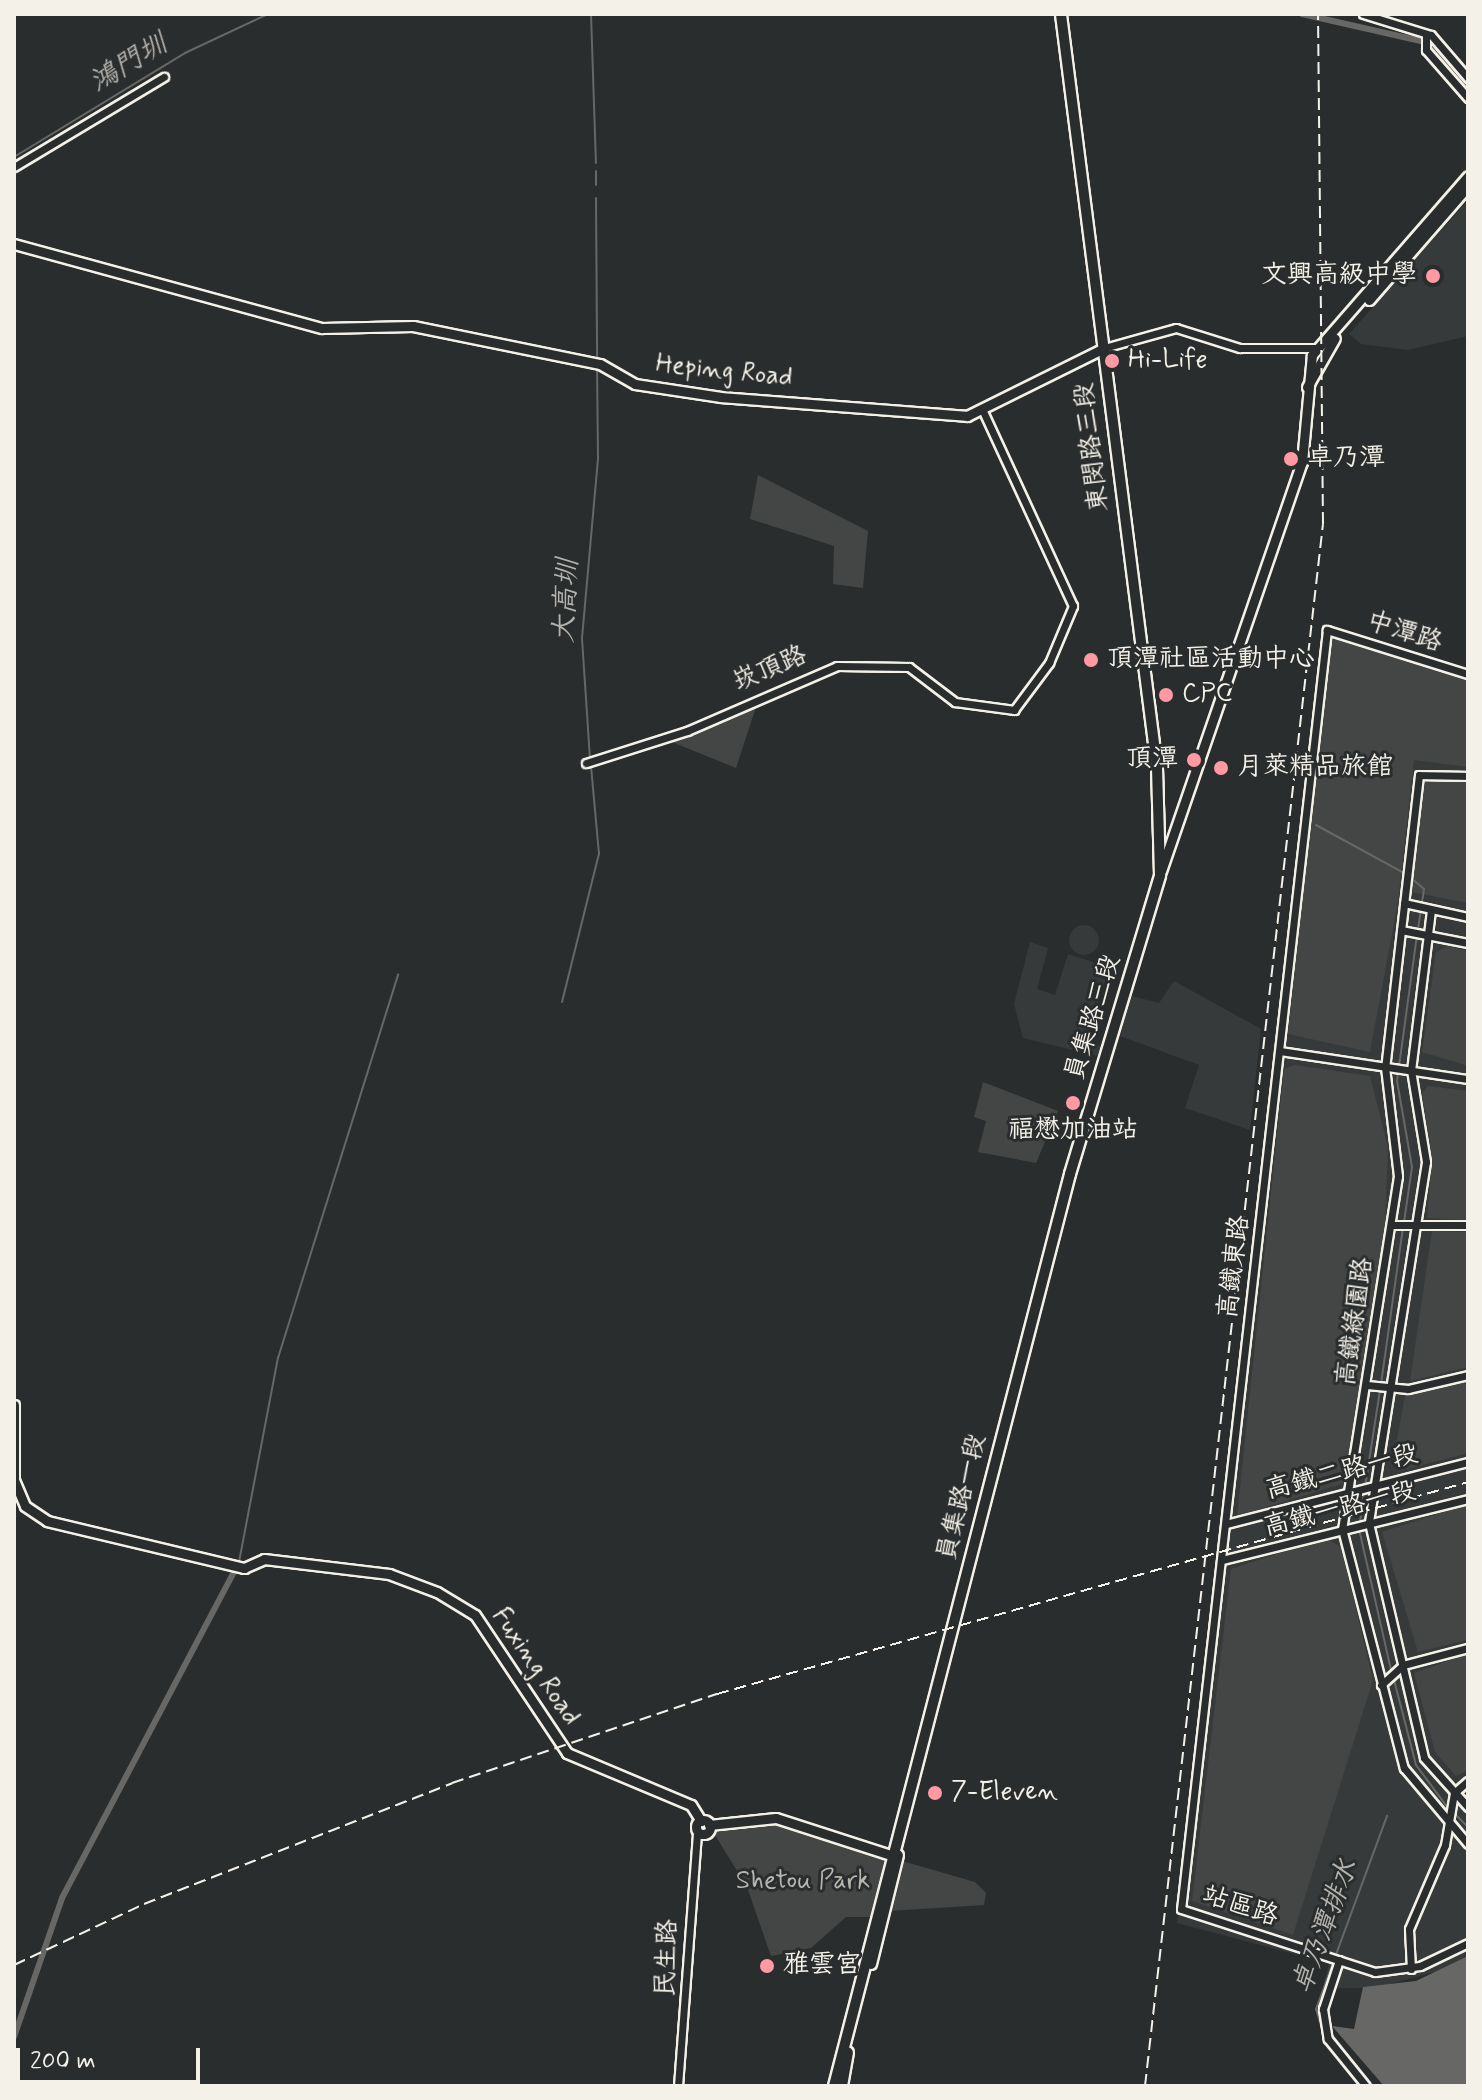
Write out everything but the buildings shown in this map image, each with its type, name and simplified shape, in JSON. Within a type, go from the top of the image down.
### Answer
[{"type":"main road","name":"東閔路三段","points":[[1061,14],[1157,767],[1160,875]]},
{"type":"main road","name":"員集路三段","points":[[1070,1174],[1160,875]]},
{"type":"main road","name":"員集路一段","points":[[842,2086],[836,2080],[1070,1174]]},
{"type":"street","points":[[1363,14],[1426,34],[1468,78]]},
{"type":"street","points":[[1426,34],[1426,50],[1468,98]]},
{"type":"street","points":[[14,167],[164,77]]},
{"type":"street","points":[[1160,875],[1302,462],[1307,387],[1318,348],[1468,176]]},
{"type":"street","points":[[1307,387],[1331,343],[1468,186]]},
{"type":"street","name":"Heping Road","points":[[14,244],[322,328],[413,326],[597,363],[635,384],[671,391],[967,416],[1104,348],[1176,328],[1240,348],[1318,348],[1331,343]]},
{"type":"street","name":"崁頂路","points":[[586,763],[687,731],[837,666],[909,667],[955,702],[1014,710],[1049,663],[1073,606],[982,409]]},
{"type":"street","name":"中潭路","points":[[1327,630],[1468,674]]},
{"type":"street","name":"高鐵東路","points":[[1181,1909],[1327,630]]},
{"type":"street","name":"高鐵綠園路","points":[[1468,776],[1419,775],[1385,1067],[1399,1162],[1351,1493],[1342,1529],[1381,1685],[1411,1783],[1468,1844]]},
{"type":"street","points":[[1404,903],[1468,917]]},
{"type":"street","name":"高鐵綠園路","points":[[1431,910],[1411,1070],[1426,1162],[1394,1390],[1369,1523],[1424,1758],[1468,1807]]},
{"type":"street","points":[[1401,930],[1468,943]]},
{"type":"street","points":[[1280,1051],[1468,1079]]},
{"type":"street","points":[[1391,1225],[1468,1225]]},
{"type":"street","points":[[1367,1385],[1394,1390],[1468,1375]]},
{"type":"street","name":"Fuxing Road","points":[[14,1405],[14,1479],[25,1506],[47,1521],[244,1568],[264,1559],[389,1574],[437,1592],[475,1615],[567,1753],[691,1805],[705,1823]]},
{"type":"street","name":"高鐵二路一段","points":[[1226,1524],[1468,1462]]},
{"type":"street","name":"高鐵一路一段","points":[[1222,1560],[1468,1499]]},
{"type":"street","points":[[1381,1685],[1403,1665],[1468,1648]]},
{"type":"street","points":[[1411,1969],[1409,1929],[1449,1826],[1454,1793],[1468,1781]]},
{"type":"street","points":[[697,1832],[705,1823],[776,1818],[895,1857]]},
{"type":"street","name":"民生路","points":[[678,2086],[697,1832]]},
{"type":"street","name":"站區路","points":[[1181,1909],[1375,1972],[1411,1969],[1468,1943]]},
{"type":"street","points":[[1336,1959],[1323,2009],[1328,2039],[1366,2086]]},
{"type":"shaded area","name":"文興高級中學","points":[[1468,200],[1468,336],[1408,350],[1361,344],[1349,334]]},
{"type":"shaded area","points":[[1324,630],[1468,675],[1468,1956],[1452,1967],[1376,1988],[1323,1988],[1329,1963],[1177,1923]]},
{"type":"shaded area","points":[[1084,925],[1090,926],[1098,934],[1098,946],[1090,954],[1084,955],[1078,954],[1070,946],[1069,940],[1070,934],[1078,926]]},
{"type":"shaded area","points":[[1030,942],[1048,948],[1037,989],[1055,995],[1068,954],[1109,967],[1087,1042],[1101,1046],[1097,1056],[1023,1038],[1014,1004]]},
{"type":"shaded area","points":[[1174,981],[1261,1029],[1250,1130],[1185,1108],[1199,1065],[1120,1036],[1132,996],[1159,1003]]},
{"type":"shaded area","points":[[1468,1956],[1468,2086],[1384,2086],[1332,2026],[1354,2029],[1363,1987],[1416,1981]]},
{"type":"green space","points":[[758,475],[868,531],[863,588],[833,584],[834,546],[750,519]]},
{"type":"green space","points":[[1336,637],[1468,679],[1468,767],[1414,760],[1398,902],[1370,1052],[1288,1034],[1329,643]]},
{"type":"green space","points":[[758,701],[736,768],[672,742],[718,715]]},
{"type":"green space","points":[[1425,774],[1468,781],[1468,903],[1411,892]]},
{"type":"green space","points":[[1447,946],[1468,951],[1468,1066],[1422,1052],[1436,952]]},
{"type":"green space","points":[[1295,1065],[1370,1076],[1388,1147],[1385,1225],[1348,1482],[1237,1516],[1284,1069]]},
{"type":"green space","points":[[983,1082],[1058,1111],[1036,1163],[978,1152],[986,1121],[974,1117]]},
{"type":"green space","points":[[1428,1086],[1468,1091],[1468,1220],[1427,1218],[1432,1156],[1422,1093]]},
{"type":"green space","points":[[1432,1231],[1468,1232],[1468,1367],[1410,1381]]},
{"type":"green space","points":[[1468,1379],[1468,1453],[1400,1471],[1393,1460],[1405,1396]]},
{"type":"green space","points":[[1468,1504],[1468,1640],[1418,1652],[1382,1532]]},
{"type":"green space","points":[[1326,1538],[1341,1547],[1373,1680],[1293,1935],[1192,1901],[1231,1569]]},
{"type":"green space","points":[[1468,1654],[1468,1770],[1456,1776],[1435,1752],[1414,1673]]},
{"type":"green space","name":"Shetou Park","points":[[735,1818],[776,1818],[892,1856],[876,1917],[846,1917],[811,1948],[771,1956],[747,1887],[710,1827]]},
{"type":"green space","points":[[902,1861],[975,1882],[986,1893],[984,1905],[889,1911]]},
{"type":"waterway","name":"鴻門圳","points":[[14,157],[185,53],[268,14]]},
{"type":"waterway","name":"大高圳","points":[[591,14],[596,163]]},
{"type":"waterway","points":[[1302,14],[1430,43],[1468,89]]},
{"type":"waterway","name":"大高圳","points":[[596,171],[596,185]]},
{"type":"waterway","name":"大高圳","points":[[596,198],[597,360]]},
{"type":"waterway","name":"大高圳","points":[[590,759],[582,638],[598,458],[597,367]]},
{"type":"waterway","name":"大高圳","points":[[562,1002],[599,854],[591,766]]},
{"type":"waterway","points":[[1316,825],[1406,874]]},
{"type":"waterway","points":[[1411,878],[1424,889],[1418,929]]},
{"type":"waterway","points":[[1404,1222],[1412,1167],[1397,1081],[1417,935]]},
{"type":"waterway","points":[[239,1562],[278,1358],[398,974]]},
{"type":"waterway","points":[[1381,1384],[1403,1228]]},
{"type":"waterway","points":[[1365,1487],[1380,1390]]},
{"type":"waterway","points":[[1360,1522],[1364,1493]]},
{"type":"waterway","points":[[1359,1529],[1391,1670]]},
{"type":"waterway","points":[[14,2037],[62,1898],[237,1566]]},
{"type":"waterway","points":[[1393,1676],[1416,1765],[1448,1808]]},
{"type":"waterway","points":[[1453,1812],[1468,1827]]},
{"type":"waterway","name":"卓乃潭排水","points":[[1323,2032],[1316,2009],[1387,1816]]},
{"type":"railway","points":[[1145,2086],[1323,524],[1318,14]]},
{"type":"railway","points":[[14,1965],[144,1904],[452,1783],[717,1694],[1468,1482]]},
{"type":"place","name":"文興高級中學","points":[[1433,276]]},
{"type":"place","name":"Hi-Life","points":[[1112,361]]},
{"type":"place","name":"卓乃潭","points":[[1291,459]]},
{"type":"place","name":"頂潭社區活動中心","points":[[1091,660]]},
{"type":"place","name":"CPC","points":[[1166,695]]},
{"type":"place","name":"頂潭","points":[[1194,760]]},
{"type":"place","name":"月萊精品旅館","points":[[1221,768]]},
{"type":"place","name":"福懋加油站","points":[[1073,1103]]},
{"type":"place","name":"7-Eleven","points":[[935,1793]]},
{"type":"place","name":"雅雲宮","points":[[767,1966]]}]
